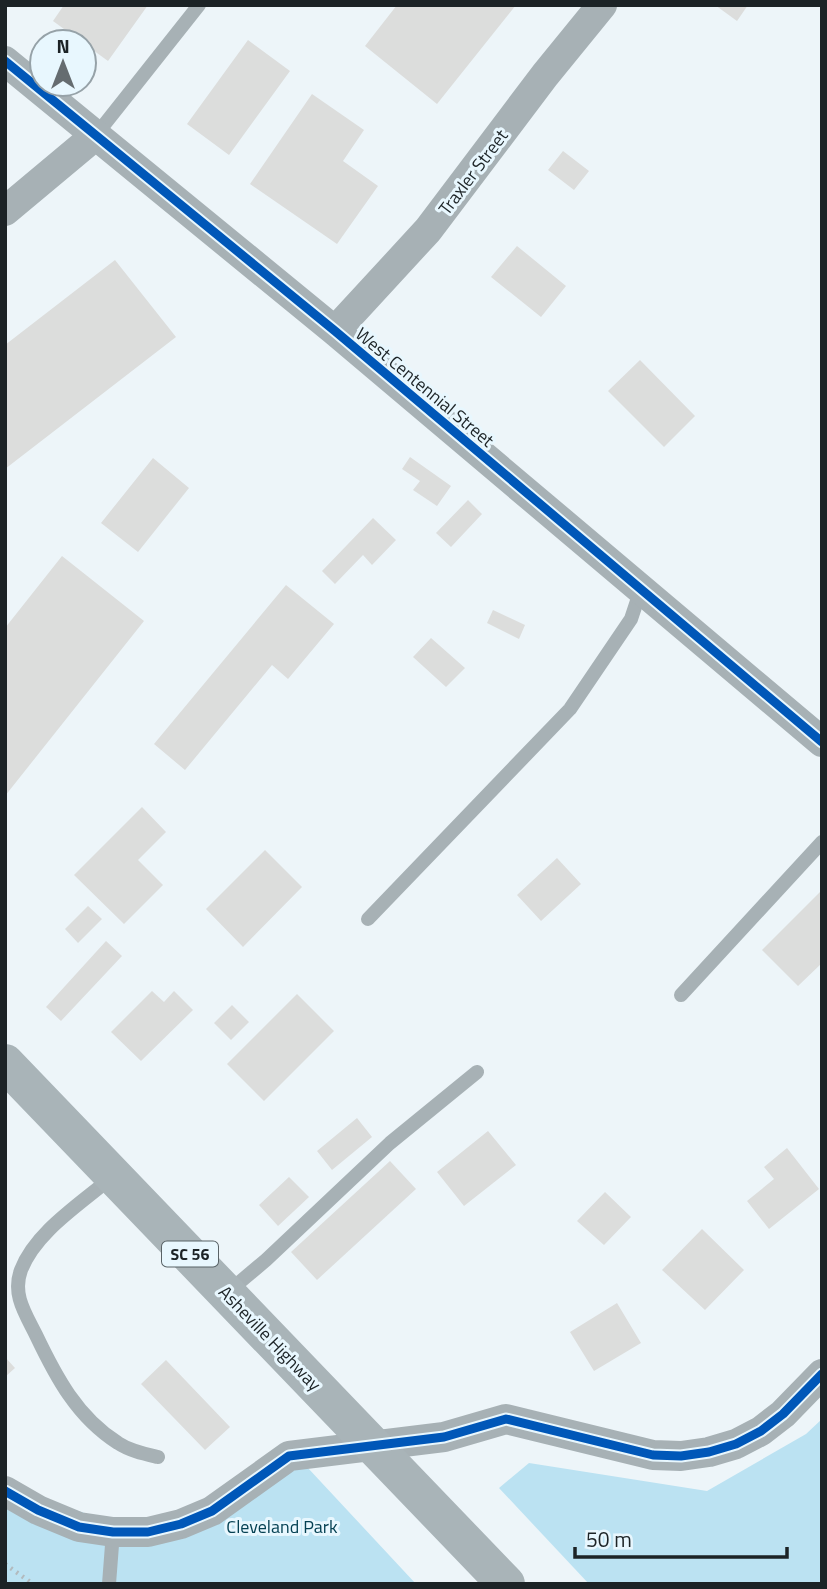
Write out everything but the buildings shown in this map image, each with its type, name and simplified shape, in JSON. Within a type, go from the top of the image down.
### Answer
[{"type":"main road","name":"Asheville Highway","points":[[5,1063],[506,1584]]},
{"type":"street","name":"Traxler Street","points":[[335,331],[428,230],[545,75],[602,5]]},
{"type":"street","name":"West Centennial Street","points":[[5,61],[335,331],[822,741]]},
{"type":"street","points":[[5,211],[96,135]]},
{"type":"street","points":[[5,1491],[38,1510],[79,1527],[113,1532],[156,1530],[181,1524],[212,1511],[289,1456],[444,1437],[506,1419],[653,1455],[681,1456],[709,1452],[736,1444],[761,1431],[783,1414],[822,1374]]},
{"type":"lane","points":[[96,135],[198,5]]},
{"type":"lane","points":[[368,919],[570,709],[631,619],[641,589]]},
{"type":"lane","points":[[681,995],[822,842]]},
{"type":"lane","points":[[227,1293],[390,1143],[477,1072]]},
{"type":"lane","points":[[114,1175],[41,1237],[25,1259],[16,1287],[20,1302],[58,1380],[78,1407],[120,1445],[158,1457]]},
{"type":"lane","points":[[109,1584],[113,1532]]},
{"type":"path","points":[[5,1564],[33,1584]]},
{"type":"green space","points":[[822,1419],[822,1584],[589,1584],[499,1488],[529,1463],[707,1491],[806,1434]]},
{"type":"green space","name":"Cleveland Park","points":[[294,1453],[416,1584],[5,1584],[5,1489],[148,1532]]},
{"type":"cycle path","points":[[5,61],[335,331],[822,742]]},
{"type":"cycle path","points":[[5,1491],[38,1510],[79,1527],[113,1532],[148,1532],[181,1524],[212,1511],[289,1456],[444,1437],[506,1419],[653,1455],[681,1456],[709,1452],[736,1444],[761,1431],[783,1414],[822,1374]]}]
